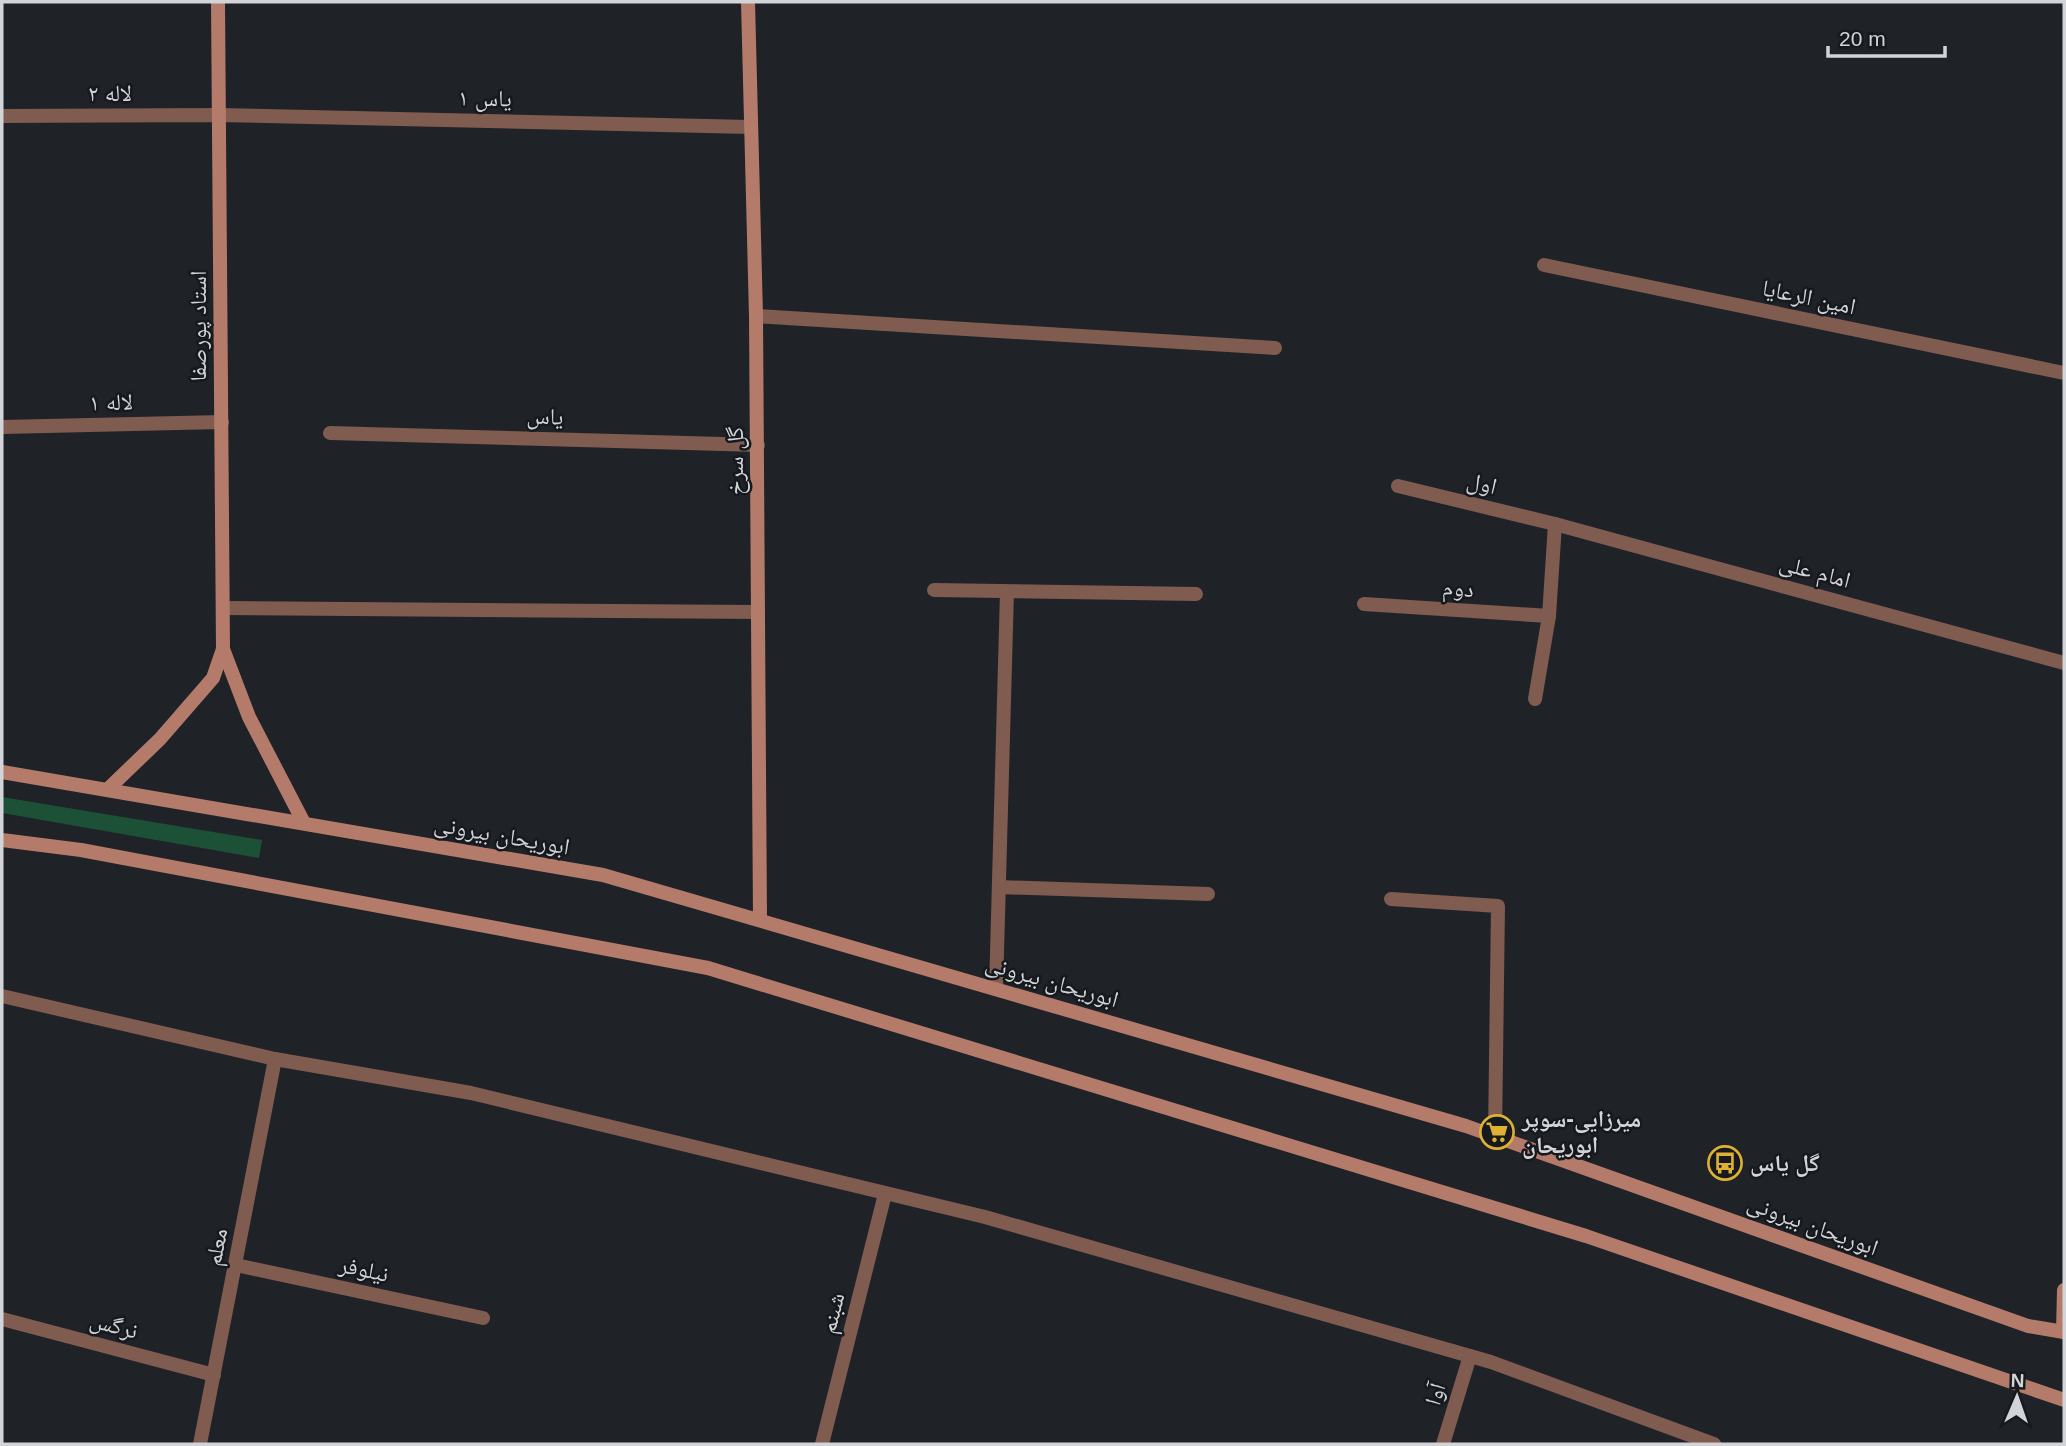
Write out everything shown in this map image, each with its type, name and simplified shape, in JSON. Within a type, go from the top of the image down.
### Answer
[{"type":"main road","name":"استاد پورصفا","points":[[218,2],[223,649]]},
{"type":"main road","name":"گل سرخ","points":[[748,2],[758,445],[760,920]]},
{"type":"main road","points":[[108,789],[160,739],[213,678],[223,649]]},
{"type":"main road","points":[[223,649],[249,717],[304,823]]},
{"type":"main road","name":"ابوریحان بیرونی","points":[[2,772],[603,875],[1495,1136],[2028,1326],[2064,1332]]},
{"type":"main road","points":[[2,840],[82,850],[708,968],[1586,1236],[2064,1400]]},
{"type":"main road","points":[[2064,1290],[2064,1332]]},
{"type":"street","name":"لاله ۲","points":[[2,116],[219,116]]},
{"type":"street","name":"یاس ۱","points":[[219,116],[750,127]]},
{"type":"street","name":"امین الرعایا","points":[[1544,265],[2064,373]]},
{"type":"street","points":[[756,316],[1275,348]]},
{"type":"street","name":"لاله ۱","points":[[2,427],[222,422]]},
{"type":"street","name":"یاس","points":[[330,433],[758,445]]},
{"type":"street","name":"اول","points":[[1398,486],[1555,524]]},
{"type":"street","points":[[1535,699],[1549,616],[1555,524]]},
{"type":"street","name":"امام علی","points":[[1555,524],[2064,663]]},
{"type":"street","points":[[934,590],[1196,594]]},
{"type":"street","points":[[996,989],[1007,592]]},
{"type":"street","name":"دوم","points":[[1364,604],[1549,616]]},
{"type":"street","points":[[224,608],[758,612]]},
{"type":"street","points":[[999,887],[1208,894]]},
{"type":"street","points":[[1391,899],[1498,906],[1495,1136]]},
{"type":"street","points":[[2,996],[275,1059],[471,1093],[985,1217],[1470,1356],[1714,1444]]},
{"type":"street","name":"معلم","points":[[200,1444],[275,1059]]},
{"type":"street","name":"شبنم","points":[[822,1444],[885,1194]]},
{"type":"street","name":"نیلوفر","points":[[236,1265],[483,1318]]},
{"type":"street","name":"نرگس","points":[[2,1319],[214,1375]]},
{"type":"street","name":"آوا","points":[[1443,1444],[1470,1356]]},
{"type":"green space","points":[[2,797],[262,840],[259,858],[2,813]]},
{"type":"place","name":"میرزایی-سوپر ابوریحان","points":[[1497,1132]]},
{"type":"place","name":"گل یاس","points":[[1725,1163]]}]
